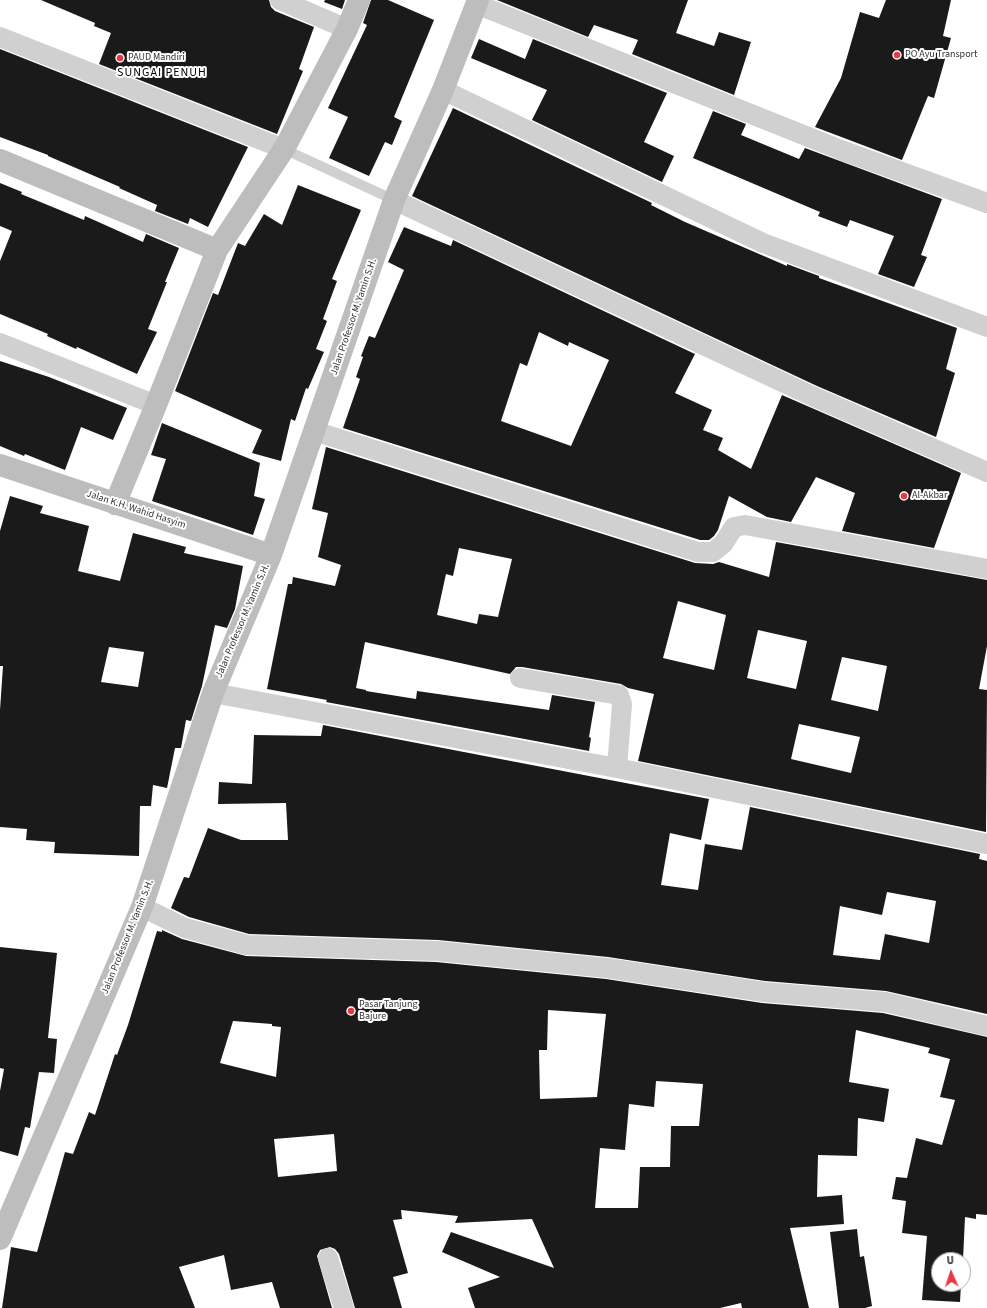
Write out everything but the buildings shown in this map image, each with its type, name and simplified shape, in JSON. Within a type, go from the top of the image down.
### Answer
[{"type":"street","points":[[280,0],[347,29]]},
{"type":"street","points":[[115,504],[217,250],[284,149],[347,29],[359,0]]},
{"type":"street","points":[[477,2],[841,150],[987,203]]},
{"type":"street","name":"Jalan Professor M. Yamin S.H.","points":[[0,1239],[142,907],[213,693],[272,555],[394,200],[443,90],[477,2]]},
{"type":"street","points":[[0,37],[284,149]]},
{"type":"street","points":[[443,90],[763,243],[987,327]]},
{"type":"street","points":[[0,160],[217,250]]},
{"type":"street","points":[[394,200],[812,396],[987,472]]},
{"type":"street","points":[[0,343],[156,405]]},
{"type":"street","points":[[314,431],[698,552],[713,552],[723,544],[734,527],[745,525],[987,569]]},
{"type":"street","name":"Jalan K.H. Wahid Hasyim","points":[[0,465],[272,555]]},
{"type":"street","points":[[520,678],[619,695],[622,704],[617,768]]},
{"type":"street","points":[[213,693],[617,768],[987,844]]},
{"type":"street","points":[[142,907],[185,928],[247,945],[437,951],[607,968],[764,992],[885,1002],[987,1026]]},
{"type":"street","points":[[328,1258],[344,1308]]},
{"type":"lane","points":[[284,149],[394,200]]},
{"type":"place","name":"PO Ayu Transport","points":[[897,55]]},
{"type":"place","name":"PAUD Mandiri","points":[[120,58]]},
{"type":"place","name":"Al-Akbar","points":[[904,496]]},
{"type":"place","name":"Pasar Tanjung Bajure","points":[[351,1011]]},
{"type":"district","name":"SUNGAI PENUH","points":[[162,73]]}]
